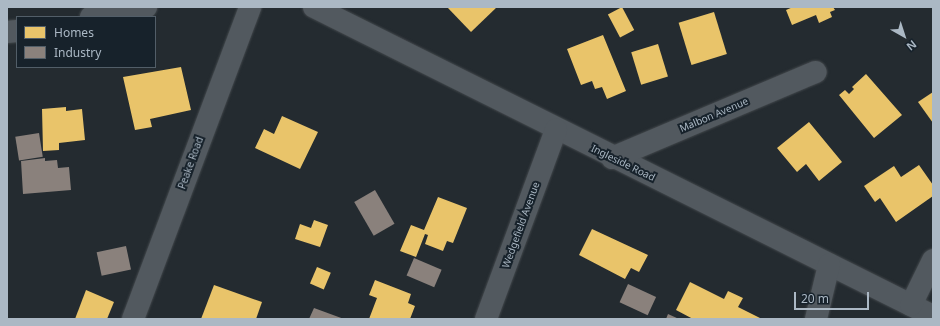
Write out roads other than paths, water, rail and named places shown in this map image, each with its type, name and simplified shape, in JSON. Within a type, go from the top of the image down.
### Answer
[{"type":"street","points":[[96,16],[146,7]]},
{"type":"street","name":"Peake Road","points":[[134,319],[250,7]]},
{"type":"street","name":"Ingleside Road","points":[[314,7],[612,158],[933,316]]},
{"type":"street","name":"Malbon Avenue","points":[[612,158],[816,72]]},
{"type":"street","name":"Wedgefield Avenue","points":[[486,319],[556,130]]},
{"type":"street","points":[[911,305],[933,260]]},
{"type":"street","points":[[816,319],[830,265]]}]
